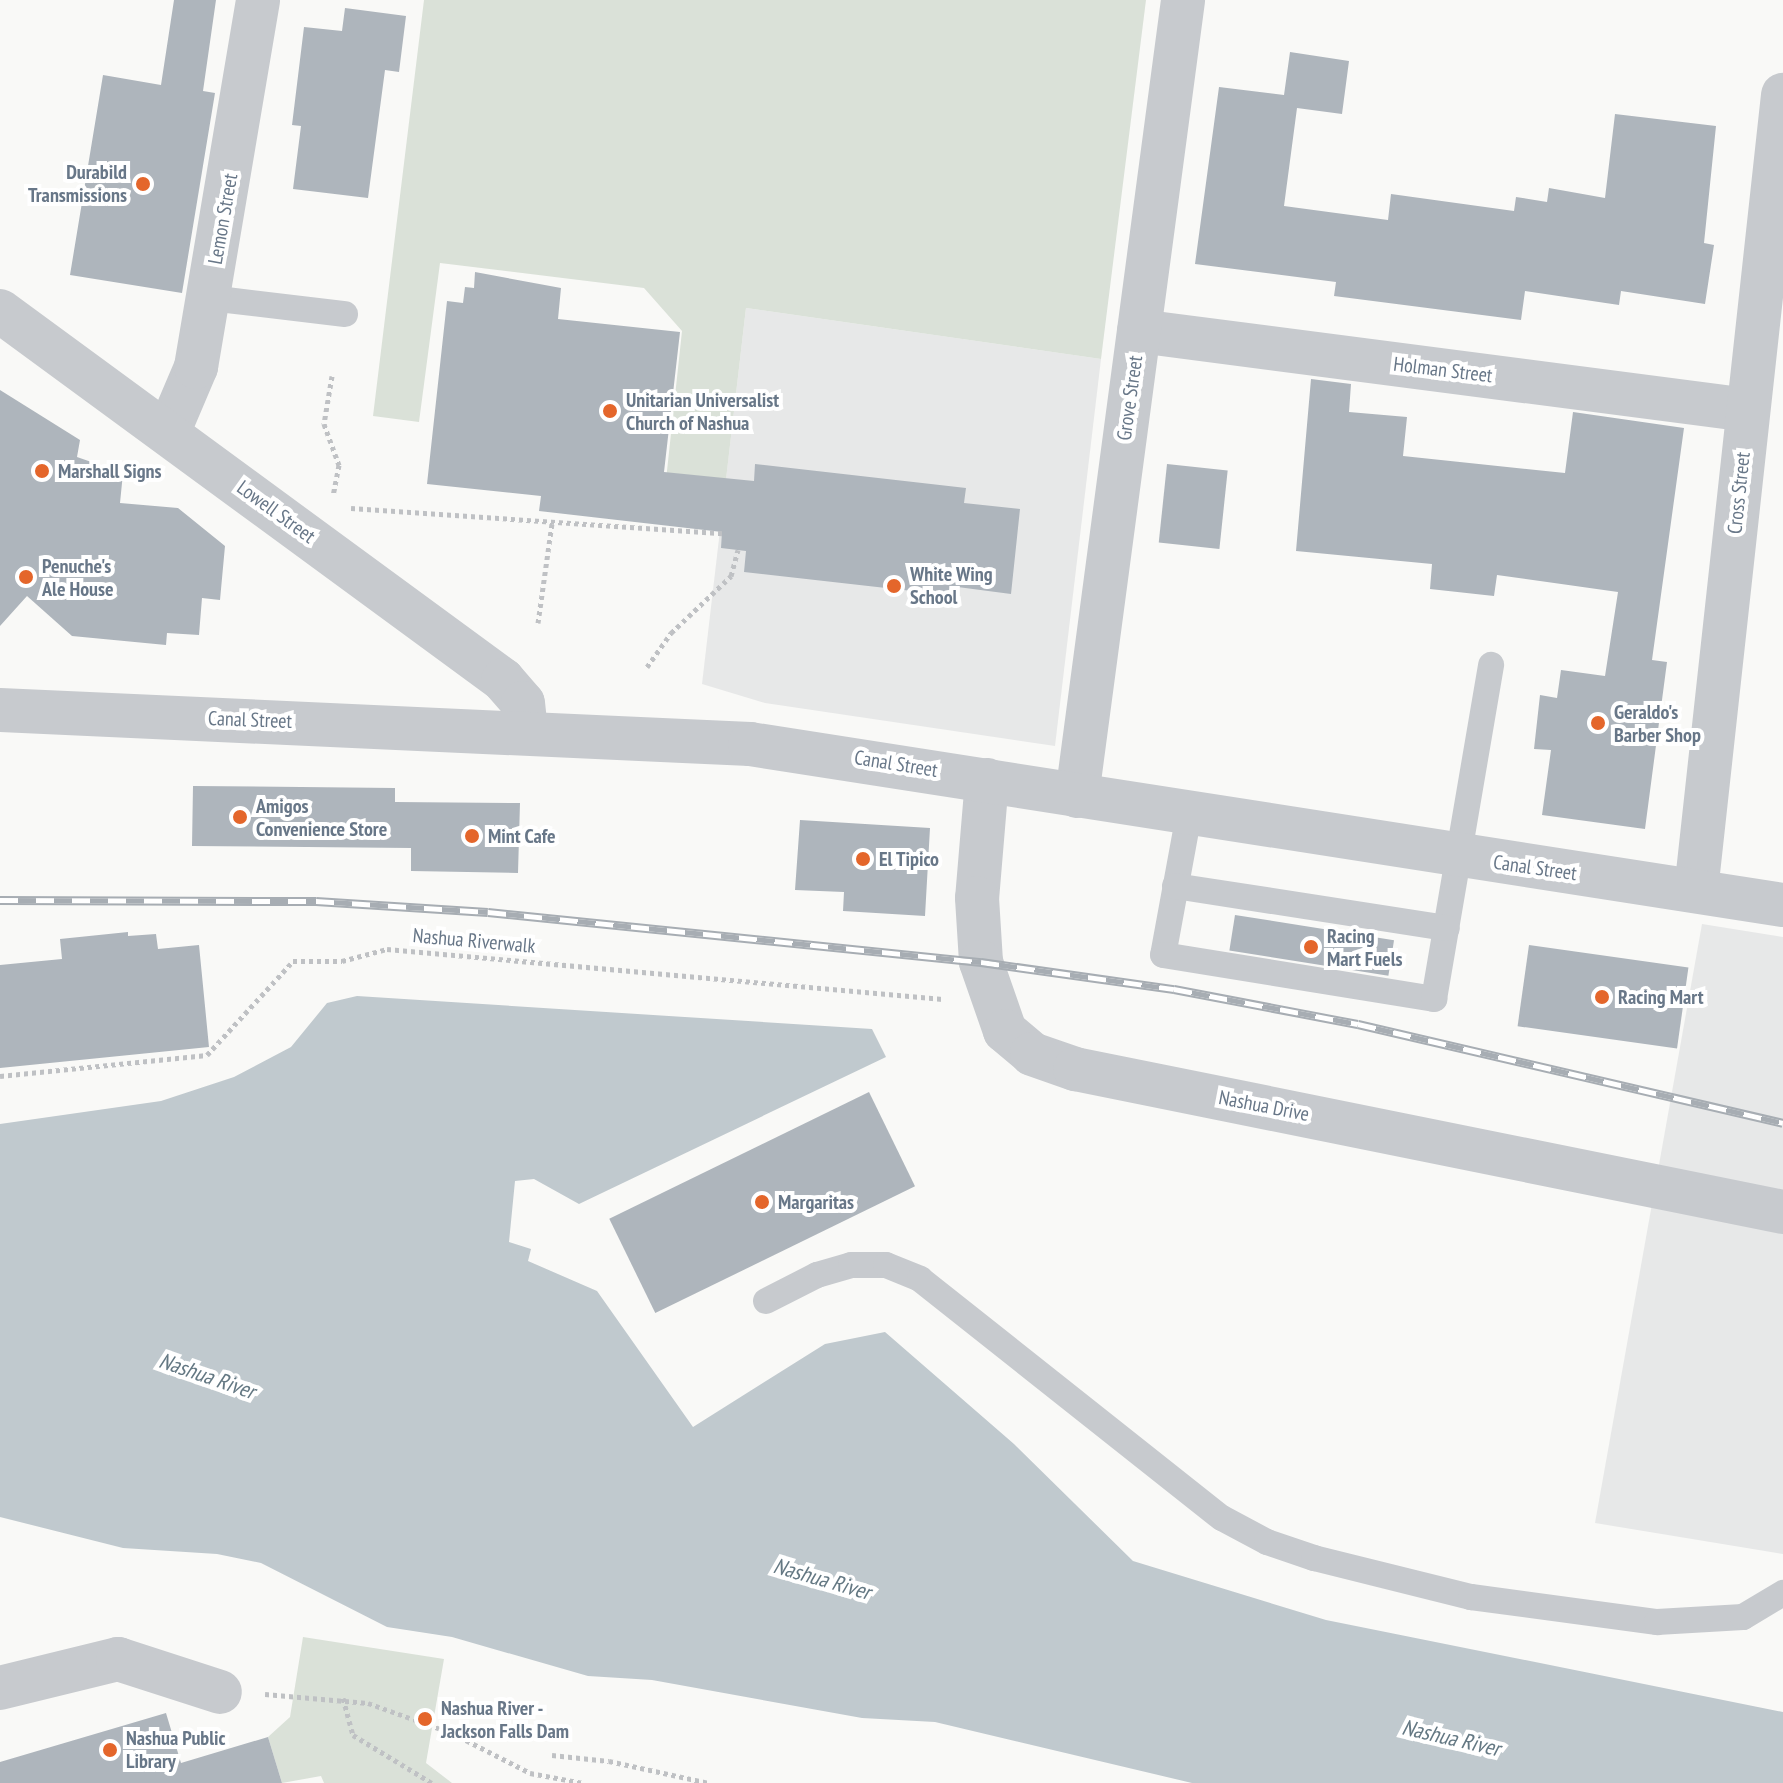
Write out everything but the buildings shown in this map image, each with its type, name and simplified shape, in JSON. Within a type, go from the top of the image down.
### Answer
[{"type":"street","name":"Lemon Street","points":[[168,433],[196,367],[258,0]]},
{"type":"street","name":"Grove Street","points":[[1077,796],[1183,0]]},
{"type":"street","name":"Cross Street","points":[[1696,891],[1783,95]]},
{"type":"street","name":"Lowell Street","points":[[0,311],[503,680],[523,703],[526,731]]},
{"type":"street","name":"Holman Street","points":[[1139,331],[1748,410]]},
{"type":"street","name":"Canal Street","points":[[0,710],[526,731],[750,744],[1461,858],[1783,905]]},
{"type":"street","name":"Nashua Drive","points":[[987,780],[977,898],[988,991],[1005,1031],[1017,1044],[1075,1069],[1783,1212]]},
{"type":"street","points":[[0,1688],[118,1659],[220,1692]]},
{"type":"lane","points":[[210,298],[345,314]]},
{"type":"lane","points":[[1189,814],[1163,955],[1434,999],[1461,858],[1491,665]]},
{"type":"lane","points":[[1175,886],[1447,928]]},
{"type":"lane","points":[[766,1301],[817,1275],[851,1265],[886,1265],[920,1279],[1222,1518],[1267,1542],[1314,1558],[1471,1597],[1657,1622],[1743,1617],[1783,1593]]},
{"type":"path","points":[[331,500],[339,465],[324,424],[332,376]]},
{"type":"path","points":[[342,507],[722,533]]},
{"type":"path","points":[[538,623],[552,523]]},
{"type":"path","points":[[647,667],[671,633],[731,576],[738,550]]},
{"type":"path","name":"Nashua Riverwalk","points":[[0,1076],[207,1055],[293,961],[342,961],[387,949],[914,999],[988,991]]},
{"type":"path","points":[[220,1692],[342,1697],[452,1733],[530,1773],[583,1783]]},
{"type":"path","points":[[342,1697],[353,1735],[432,1783]]},
{"type":"path","points":[[552,1755],[609,1761],[709,1783]]},
{"type":"shaded area","points":[[424,0],[1146,0],[1101,359],[746,308],[725,488],[666,480],[682,331],[644,288],[440,263],[419,422],[373,416]]},
{"type":"shaded area","name":"White Wing School","points":[[746,308],[1101,359],[1055,746],[765,703],[702,684]]},
{"type":"shaded area","points":[[1702,924],[1783,937],[1783,1554],[1595,1523]]},
{"type":"shaded area","points":[[303,1637],[444,1659],[426,1763],[452,1783],[324,1783],[321,1776],[282,1783],[268,1737],[290,1717]]},
{"type":"water","name":"Nashua River","points":[[357,996],[872,1029],[886,1057],[579,1204],[534,1179],[515,1181],[509,1242],[531,1249],[528,1261],[597,1291],[693,1427],[825,1344],[885,1332],[1014,1444],[1133,1561],[1326,1620],[1783,1712],[1783,1783],[1192,1783],[935,1722],[862,1718],[652,1680],[588,1676],[452,1637],[387,1627],[261,1563],[217,1554],[123,1548],[0,1517],[0,1124],[161,1101],[234,1077],[291,1047],[327,1003]]},
{"type":"railway","points":[[0,900],[316,901],[488,912],[981,962],[1174,989],[1358,1024],[1783,1123]]},
{"type":"place","name":"Durabild Transmissions","points":[[143,184]]},
{"type":"place","name":"Unitarian Universalist Church of Nashua","points":[[610,411]]},
{"type":"place","name":"Marshall Signs","points":[[42,471]]},
{"type":"place","name":"Penuche's Ale House","points":[[26,577]]},
{"type":"place","name":"White Wing School","points":[[894,586]]},
{"type":"place","name":"Geraldo's Barber Shop","points":[[1598,723]]},
{"type":"place","name":"Amigos Convenience Store","points":[[240,817]]},
{"type":"place","name":"Mint Cafe","points":[[472,836]]},
{"type":"place","name":"El Tipico","points":[[863,859]]},
{"type":"place","name":"Racing Mart Fuels","points":[[1311,947]]},
{"type":"place","name":"Racing Mart","points":[[1602,997]]},
{"type":"place","name":"Margaritas","points":[[762,1202]]},
{"type":"place","name":"Nashua River - Jackson Falls Dam","points":[[425,1719]]},
{"type":"place","name":"Nashua Public Library","points":[[110,1750]]}]
